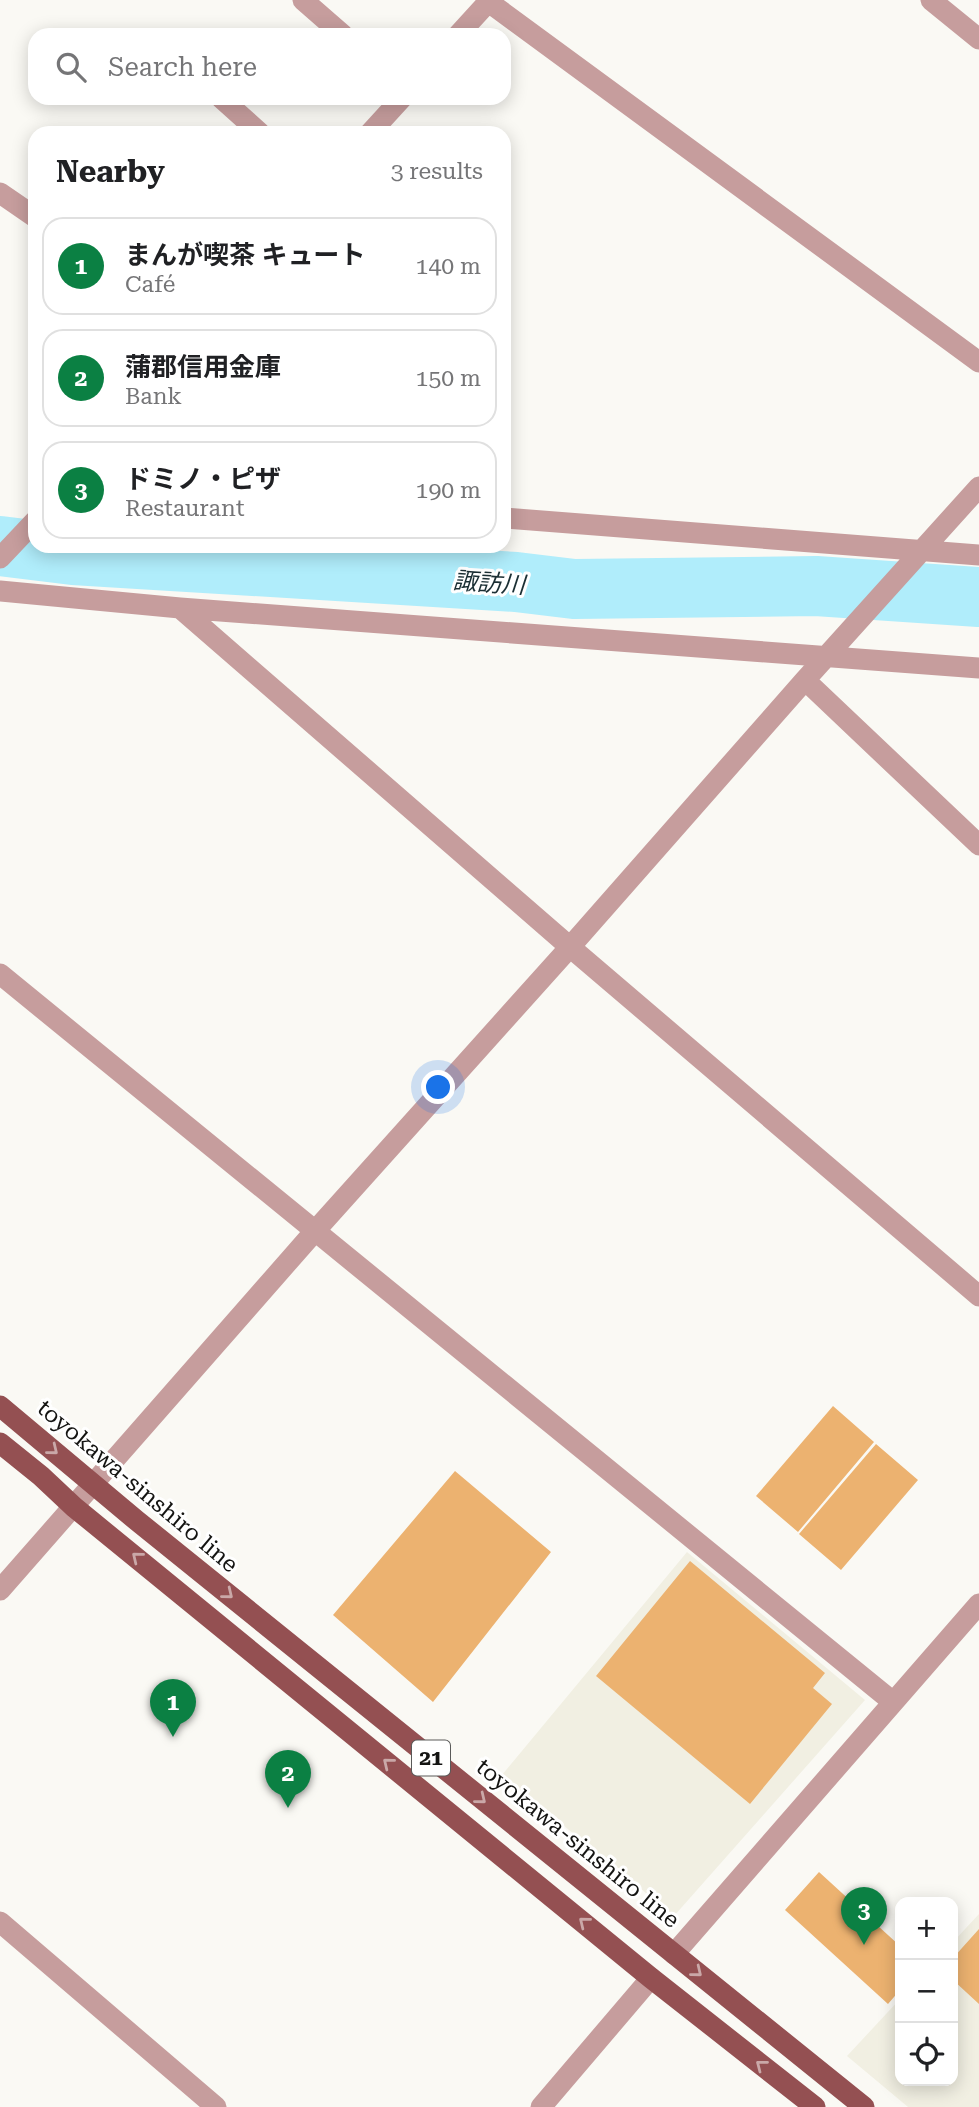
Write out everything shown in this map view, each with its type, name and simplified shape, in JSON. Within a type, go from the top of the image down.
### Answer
[{"type":"main road","name":"toyokawa-sinshiro line","points":[[0,1406],[136,1520],[864,2107]]},
{"type":"main road","name":"21","points":[[0,1443],[74,1507],[814,2107]]},
{"type":"street","points":[[303,0],[335,28]]},
{"type":"street","points":[[931,0],[979,39]]},
{"type":"street","points":[[464,28],[488,1],[979,362]]},
{"type":"street","points":[[229,105],[252,126]]},
{"type":"street","points":[[376,126],[396,105]]},
{"type":"street","points":[[0,193],[28,212]]},
{"type":"street","points":[[0,1590],[315,1231],[903,569],[979,487]]},
{"type":"street","points":[[511,519],[979,555]]},
{"type":"street","points":[[0,558],[28,528]]},
{"type":"street","points":[[0,591],[180,608],[979,668]]},
{"type":"street","points":[[180,608],[570,947],[979,1296]]},
{"type":"street","points":[[805,680],[979,845]]},
{"type":"street","points":[[0,974],[892,1702]]},
{"type":"street","points":[[674,1954],[979,1605]]},
{"type":"street","points":[[0,1922],[216,2107]]},
{"type":"street","points":[[541,2107],[652,1978]]},
{"type":"shaded area","points":[[687,1552],[865,1700],[674,1916],[502,1775]]},
{"type":"shaded area","points":[[979,1914],[979,2107],[908,2107],[847,2056],[895,2004],[895,2086],[958,2086],[958,1937]]},
{"type":"building","points":[[833,1406],[874,1442],[798,1532],[756,1496]]},
{"type":"building","points":[[876,1444],[918,1480],[841,1570],[799,1534]]},
{"type":"building","points":[[455,1471],[551,1552],[433,1702],[333,1615]]},
{"type":"building","points":[[690,1561],[825,1673],[813,1688],[832,1704],[750,1804],[596,1676]]},
{"type":"building","points":[[819,1872],[895,1941],[895,1996],[888,2004],[785,1910]]},
{"type":"building","points":[[979,1929],[979,2004],[958,1985],[958,1952]]},
{"type":"waterway","name":"諏訪川","points":[[0,546],[28,549]]},
{"type":"waterway","name":"諏訪川","points":[[57,553],[516,582],[574,589],[816,586],[979,597]]},
{"type":"place","name":"まんが喫茶 キュート","points":[[173,1737]]},
{"type":"place","name":"蒲郡信用金庫","points":[[288,1808]]},
{"type":"place","name":"ドミノ・ピザ","points":[[864,1945]]}]
